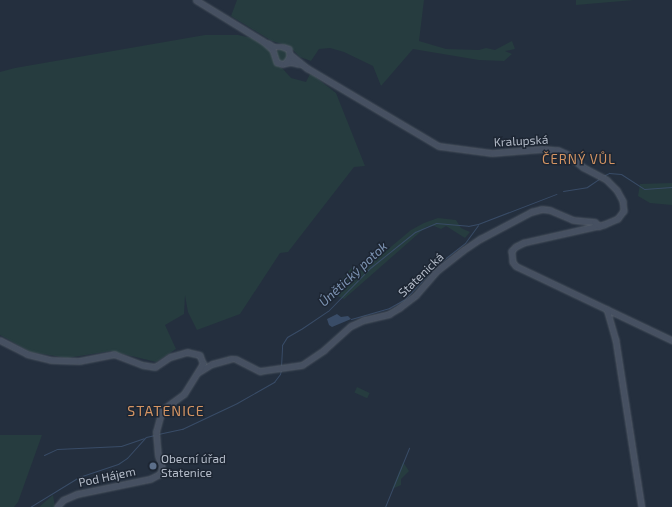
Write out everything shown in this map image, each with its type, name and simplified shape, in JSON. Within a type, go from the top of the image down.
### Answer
[{"type":"main road","points":[[196,0],[274,47],[287,48],[291,55],[286,63]]},
{"type":"main road","points":[[263,41],[274,53],[277,62],[294,62],[307,68]]},
{"type":"main road","points":[[274,53],[279,47]]},
{"type":"main road","name":"Kralupská","points":[[291,55],[307,68],[439,146],[492,153],[542,149],[558,150],[567,154],[584,167],[607,180],[620,195],[624,204],[624,211],[616,220],[599,226],[524,243],[516,247],[512,252],[512,257],[516,266],[672,340]]},
{"type":"main road","name":"Statenická","points":[[199,372],[212,364],[234,359],[260,371],[297,367],[307,362],[351,326],[364,320],[389,314],[399,308],[416,296],[438,270],[462,251],[480,239],[526,214],[542,209],[550,210],[573,220],[595,222],[599,226]]},
{"type":"main road","points":[[607,309],[616,340],[642,507]]},
{"type":"main road","points":[[0,340],[27,354],[51,360],[78,361],[114,354],[143,365],[155,367],[170,357],[187,352],[200,355],[203,362]]},
{"type":"main road","name":"Statenická","points":[[162,469],[158,456],[156,432],[164,408],[184,394],[199,372],[203,362],[212,364]]},
{"type":"main road","name":"Pod Hájem","points":[[57,507],[61,501],[75,494],[151,478],[159,475],[162,469]]},
{"type":"green space","points":[[237,0],[424,0],[419,41],[446,49],[479,50],[486,48],[495,50],[512,41],[515,49],[505,51],[512,54],[504,61],[479,60],[413,49],[381,86],[373,66],[344,52],[330,48],[319,49],[311,61],[300,57],[289,46],[272,41],[231,16]]},
{"type":"green space","points":[[576,0],[634,0],[576,5]]},
{"type":"green space","points":[[205,35],[238,35],[252,38],[269,49],[275,64],[283,69],[291,78],[306,82],[310,74],[336,93],[365,166],[354,167],[288,252],[280,253],[240,314],[197,330],[188,312],[185,295],[184,314],[165,325],[176,349],[156,362],[111,351],[67,358],[31,352],[0,335],[0,72],[15,68]]},
{"type":"green space","points":[[280,49],[284,49],[288,55],[284,61],[280,61],[276,57],[276,53]]},
{"type":"green space","points":[[672,183],[672,205],[650,203],[638,196],[640,184]]},
{"type":"green space","points":[[438,218],[456,220],[461,228],[470,232],[465,238],[446,226],[441,229],[434,226],[426,227],[344,299],[333,294],[335,293],[333,291],[353,266],[362,271],[411,230]]},
{"type":"green space","points":[[357,387],[370,393],[367,398],[354,392]]},
{"type":"green space","points":[[0,435],[42,435],[18,502],[14,507],[0,507]]},
{"type":"green space","points":[[403,462],[409,471],[401,479],[401,485],[392,489]]},
{"type":"green space","points":[[53,495],[55,507],[39,507]]},
{"type":"water","points":[[337,314],[341,317],[348,316],[351,319],[332,327],[329,325],[327,319]]},
{"type":"waterway","name":"Únětický potok","points":[[603,176],[609,173],[621,174],[644,189],[672,187]]},
{"type":"waterway","name":"Únětický potok","points":[[563,191],[587,187],[599,179]]},
{"type":"waterway","name":"Únětický potok","points":[[281,367],[282,345],[287,337],[328,311],[370,268],[415,232],[436,223],[468,226],[478,224],[556,194]]},
{"type":"waterway","points":[[351,319],[389,308],[405,299],[438,264],[465,243],[478,225]]},
{"type":"waterway","name":"Únětický potok","points":[[158,434],[182,429],[237,403],[274,382],[281,370]]},
{"type":"waterway","name":"Únětický potok","points":[[30,507],[79,477],[118,464],[127,458],[146,437],[155,435]]},
{"type":"waterway","points":[[44,455],[57,449],[121,446],[144,438]]},
{"type":"waterway","points":[[385,507],[409,448]]},
{"type":"place","name":"Obecní úřad Statenice","points":[[153,466]]},
{"type":"district","name":"ČERNÝ VŮL","points":[[579,159]]},
{"type":"district","name":"STATENICE","points":[[166,411]]}]
